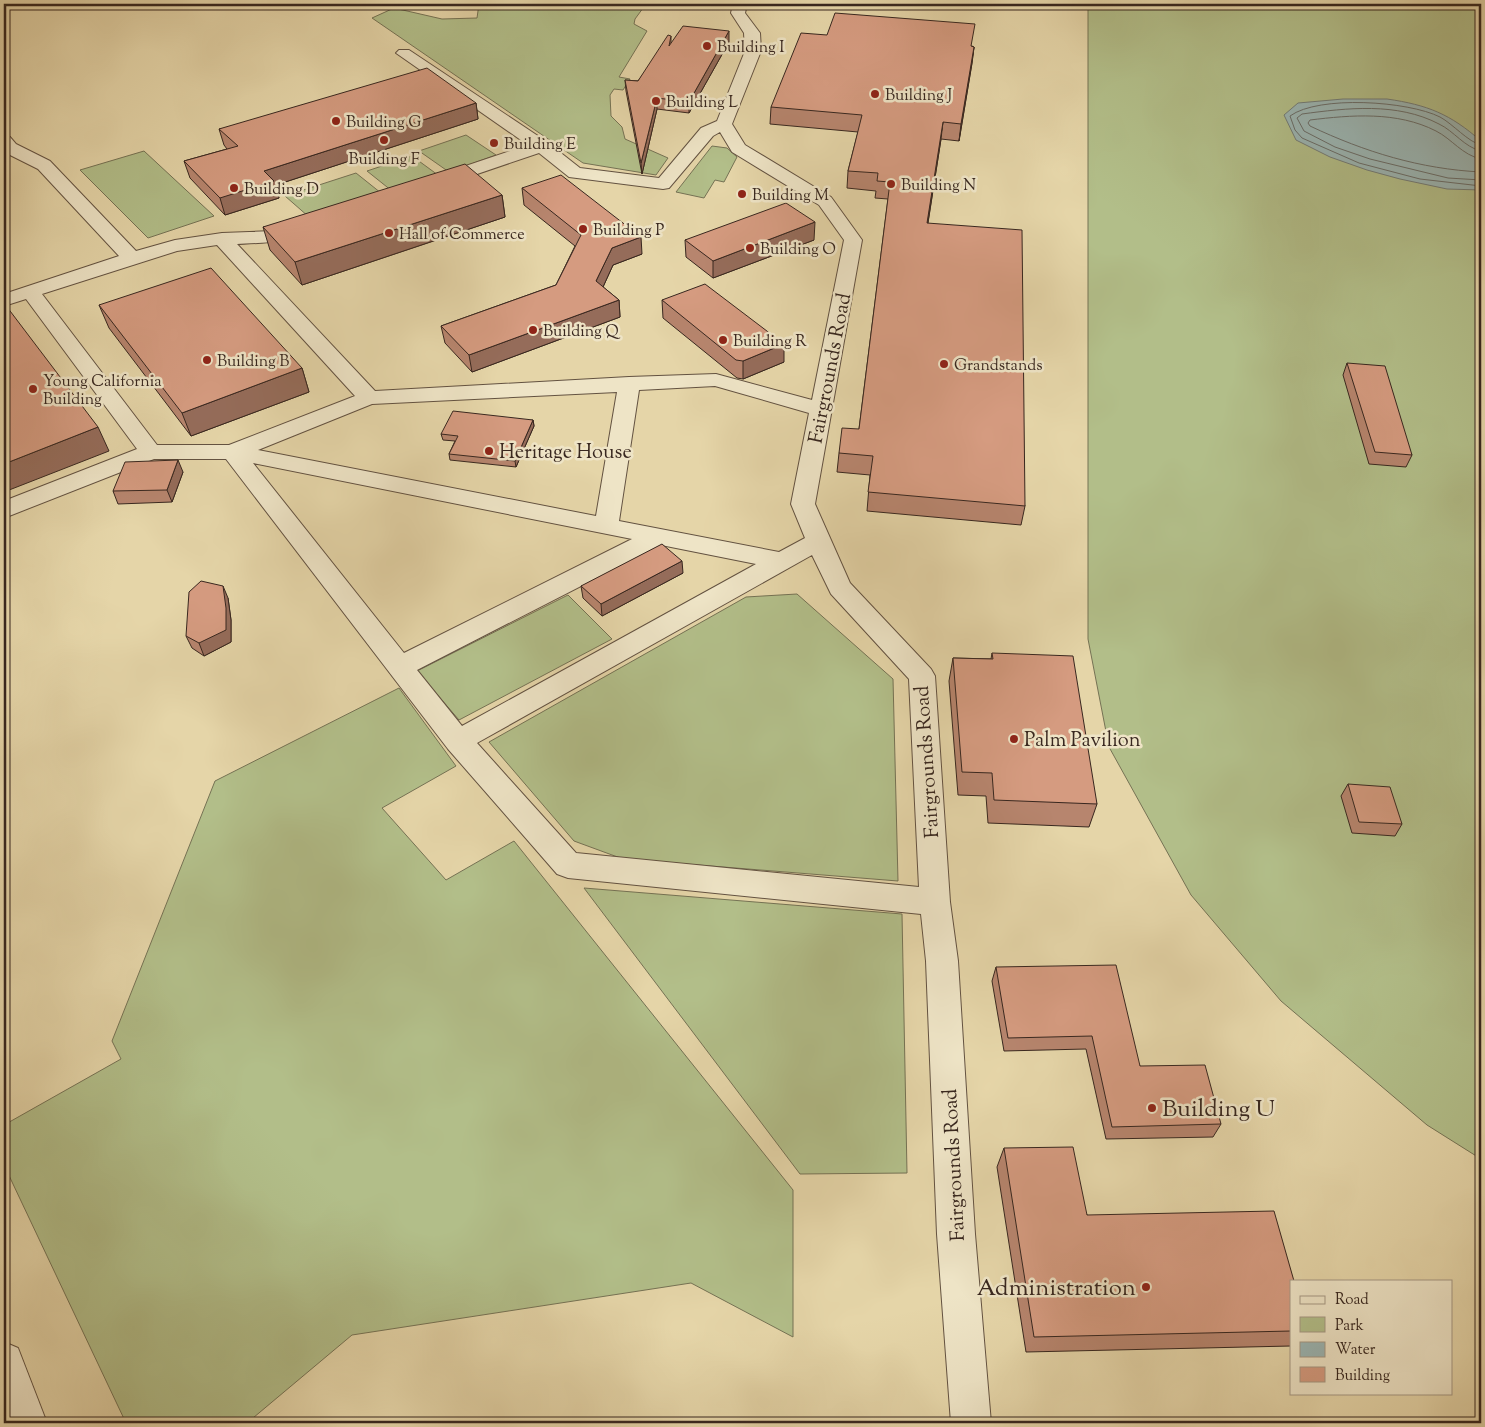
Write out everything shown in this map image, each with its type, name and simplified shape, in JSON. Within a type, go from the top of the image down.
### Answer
[{"type":"street","points":[[404,53],[541,146],[575,172],[663,184],[707,132],[724,124],[753,51],[752,33],[732,6]]},
{"type":"street","name":"Fairgrounds Road","points":[[724,124],[738,148],[825,201],[853,240],[803,504],[840,588],[922,676],[935,902],[942,962],[956,1234],[971,1423]]},
{"type":"street","points":[[4,141],[10,148],[44,165],[132,258]]},
{"type":"street","points":[[417,189],[541,146]]},
{"type":"street","points":[[4,300],[132,258],[175,246],[222,239],[275,237],[313,224]]},
{"type":"street","points":[[222,239],[368,398]]},
{"type":"street","points":[[31,292],[47,316],[151,452]]},
{"type":"street","points":[[232,452],[368,398],[716,380],[821,409]]},
{"type":"street","points":[[606,526],[630,383]]},
{"type":"street","points":[[4,510],[151,452],[232,452],[782,561]]},
{"type":"street","points":[[232,452],[458,741],[568,865],[935,902]]},
{"type":"street","points":[[400,666],[658,537]]},
{"type":"street","points":[[458,741],[818,541]]},
{"type":"street","points":[[4,1362],[27,1423]]},
{"type":"green space","points":[[479,4],[646,4],[635,19],[634,24],[647,31],[619,77],[630,79],[623,90],[614,89],[610,95],[611,116],[622,127],[625,139],[668,158],[656,175],[583,163],[372,18],[394,8],[442,19],[477,18]]},
{"type":"green space","points":[[1088,4],[1481,4],[1481,1159],[1427,1125],[1281,1001],[1191,895],[1109,747],[1088,639]]},
{"type":"green space","points":[[466,135],[496,155],[449,172],[419,151]]},
{"type":"green space","points":[[712,146],[727,148],[737,157],[724,182],[715,180],[704,198],[676,192]]},
{"type":"green space","points":[[144,151],[214,216],[148,238],[80,170]]},
{"type":"green space","points":[[412,156],[438,175],[392,191],[367,171]]},
{"type":"green space","points":[[356,173],[381,193],[309,217],[285,196]]},
{"type":"green space","points":[[797,594],[893,679],[898,881],[623,859],[574,841],[489,742],[746,597]]},
{"type":"green space","points":[[568,595],[612,639],[459,720],[417,671]]},
{"type":"green space","points":[[399,688],[456,766],[382,808],[446,880],[514,841],[793,1190],[793,1337],[691,1283],[352,1335],[247,1423],[126,1423],[4,1165],[4,1125],[121,1059],[112,1041],[215,781]]},
{"type":"green space","points":[[584,888],[902,914],[907,1173],[800,1174]]},
{"type":"water","points":[[1343,99],[1387,99],[1415,104],[1438,112],[1459,124],[1481,141],[1481,190],[1447,189],[1400,179],[1330,157],[1296,140],[1284,115],[1298,103]]},
{"type":"building","points":[[835,13],[975,24],[971,46],[974,47],[961,124],[943,122],[927,223],[1022,230],[1025,506],[868,492],[873,456],[839,453],[842,428],[859,429],[890,182],[877,181],[878,173],[848,171],[862,115],[771,107],[801,33],[827,35]]},
{"type":"building","points":[[683,26],[729,31],[689,102],[657,98],[641,163],[625,80],[638,81],[668,35],[671,36],[669,46]]},
{"type":"building","points":[[427,68],[476,103],[264,171],[274,181],[220,198],[184,161],[238,146],[219,129]]},
{"type":"building","points":[[465,164],[502,195],[295,262],[263,227]]},
{"type":"building","points":[[561,175],[641,237],[612,248],[596,281],[619,300],[469,355],[441,326],[556,285],[581,235],[522,188]]},
{"type":"building","points":[[786,203],[815,222],[713,261],[685,240]]},
{"type":"building","name":"Building B","points":[[211,268],[302,368],[182,413],[99,305]]},
{"type":"building","points":[[705,284],[784,344],[743,361],[736,360],[662,300]]},
{"type":"building","name":"Young California Building","points":[[4,303],[98,427],[4,464]]},
{"type":"building","points":[[1347,363],[1385,366],[1412,455],[1375,452]]},
{"type":"building","name":"Heritage House","points":[[453,411],[533,420],[515,461],[449,454],[458,436],[441,434]]},
{"type":"building","points":[[178,460],[167,490],[113,491],[125,462]]},
{"type":"building","points":[[662,544],[682,561],[601,604],[581,586]]},
{"type":"building","points":[[201,581],[223,586],[226,630],[199,643],[186,636],[189,592]]},
{"type":"building","name":"Palm Pavilion","points":[[992,653],[1073,656],[1097,804],[994,800],[992,773],[962,772],[953,658],[993,659]]},
{"type":"building","points":[[1348,784],[1390,787],[1402,824],[1359,822]]},
{"type":"building","points":[[1116,965],[1140,1066],[1205,1065],[1221,1124],[1112,1127],[1092,1036],[1008,1038],[996,967]]},
{"type":"building","name":"Administration","points":[[1073,1147],[1087,1215],[1274,1211],[1294,1280],[1290,1280],[1290,1331],[1034,1337],[1004,1148]]},
{"type":"place","name":"Building I","points":[[707,46]]},
{"type":"place","name":"Building J","points":[[875,94]]},
{"type":"place","name":"Building L","points":[[656,101]]},
{"type":"place","name":"Building G","points":[[336,121]]},
{"type":"place","name":"Building F","points":[[384,140]]},
{"type":"place","name":"Building E","points":[[494,143]]},
{"type":"place","name":"Building N","points":[[891,184]]},
{"type":"place","name":"Building D","points":[[234,188]]},
{"type":"place","name":"Building M","points":[[742,194]]},
{"type":"place","name":"Building P","points":[[583,229]]},
{"type":"place","name":"Hall of Commerce","points":[[389,233]]},
{"type":"place","name":"Building O","points":[[750,248]]},
{"type":"place","name":"Building Q","points":[[533,330]]},
{"type":"place","name":"Building R","points":[[723,340]]},
{"type":"place","name":"Building B","points":[[207,360]]},
{"type":"place","name":"Grandstands","points":[[944,364]]},
{"type":"place","name":"Young California Building","points":[[33,389]]},
{"type":"place","name":"Heritage House","points":[[489,451]]},
{"type":"place","name":"Palm Pavilion","points":[[1014,739]]},
{"type":"place","name":"Building U","points":[[1152,1108]]},
{"type":"place","name":"Administration","points":[[1146,1287]]}]
